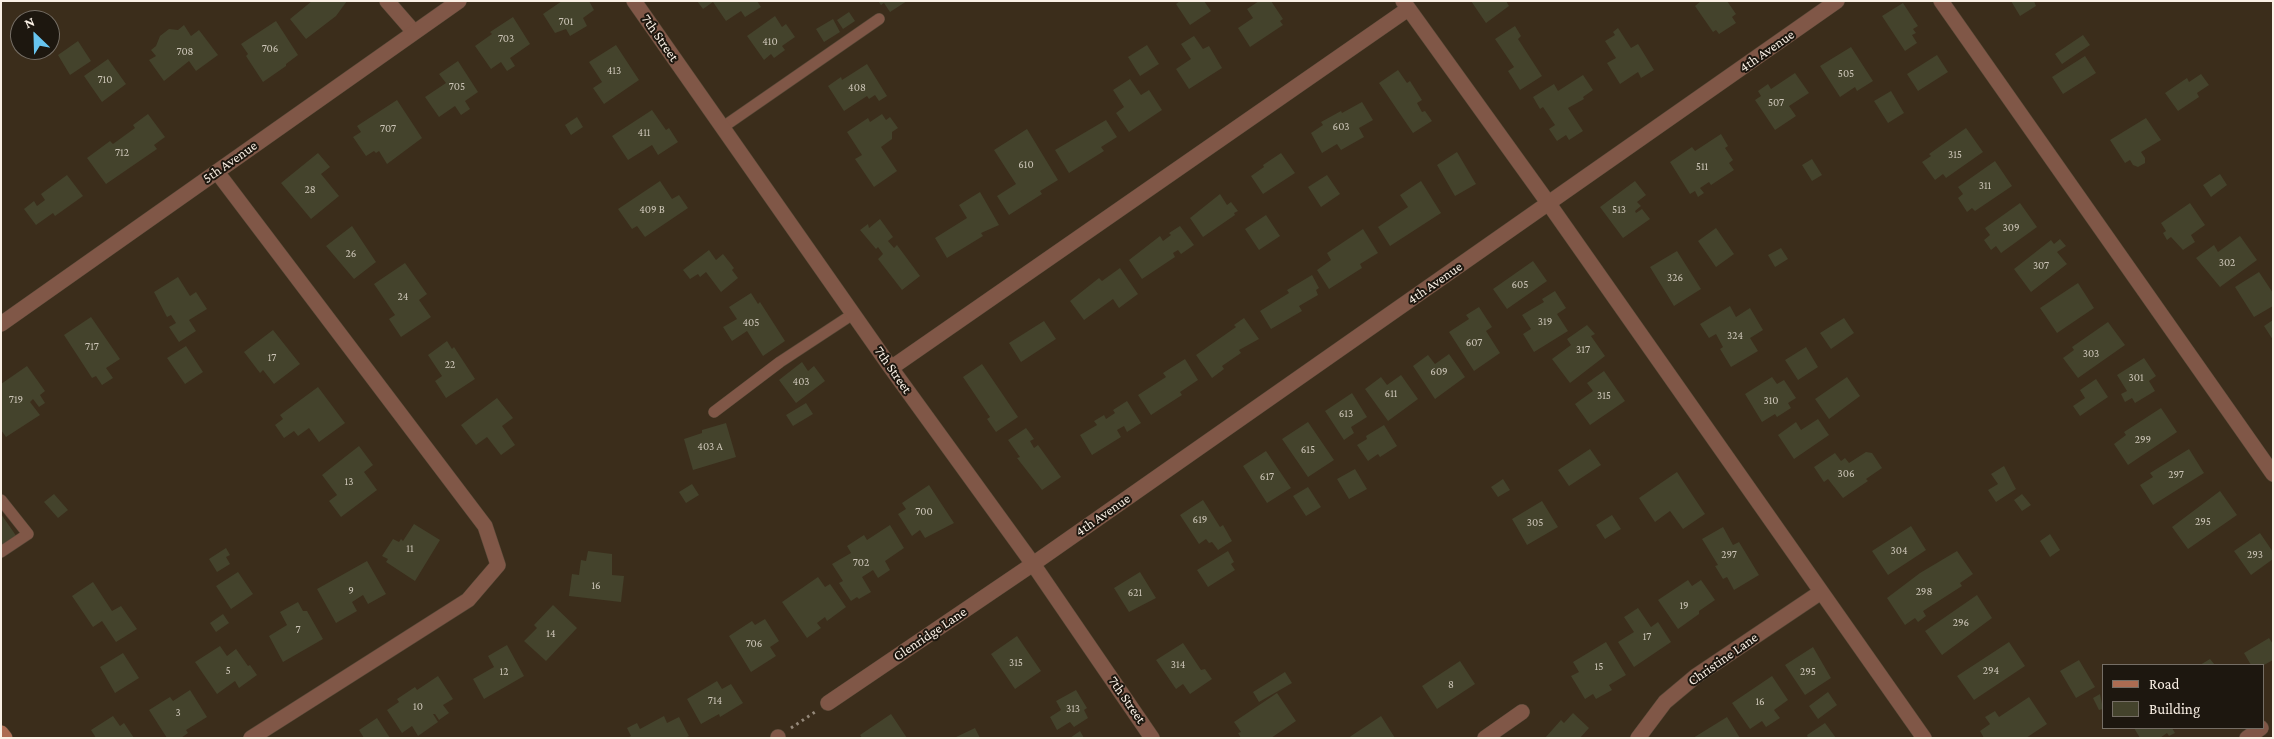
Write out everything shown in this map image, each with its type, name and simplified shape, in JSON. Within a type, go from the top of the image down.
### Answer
[{"type":"main road","points":[[1,733],[5,738]]},
{"type":"street","points":[[387,1],[414,32]]},
{"type":"street","name":"5th Avenue","points":[[1,324],[459,1]]},
{"type":"street","name":"7th Street","points":[[634,1],[891,368],[1033,564],[1152,738]]},
{"type":"street","name":"4th Avenue","points":[[1033,564],[1837,1]]},
{"type":"street","points":[[1941,1],[2273,474]]},
{"type":"street","points":[[891,368],[1406,5],[1549,204],[1924,738]]},
{"type":"street","points":[[217,172],[485,526],[498,565],[468,600],[251,738]]},
{"type":"street","name":"Glenridge Lane","points":[[828,704],[1033,564]]},
{"type":"street","name":"Christine Lane","points":[[1638,738],[1665,702],[1696,676],[1821,592]]},
{"type":"street","points":[[1485,738],[1522,712]]},
{"type":"street","points":[[2247,738],[2259,729]]},
{"type":"lane","points":[[723,127],[879,19]]},
{"type":"lane","points":[[714,412],[780,362],[853,314]]},
{"type":"lane","points":[[1,500],[28,534],[1,552]]},
{"type":"path","points":[[778,737],[828,704]]},
{"type":"building","points":[[312,1],[347,1],[336,16],[306,39],[290,19]]},
{"type":"building","points":[[562,1],[589,1],[594,10],[583,18],[587,26],[570,36],[566,29],[555,33],[543,14]]},
{"type":"building","points":[[697,1],[757,1],[761,7],[745,17],[741,11],[726,21],[713,2],[703,9]]},
{"type":"building","points":[[878,1],[907,1],[890,12],[884,3],[881,5]]},
{"type":"building","points":[[1180,1],[1204,1],[1211,11],[1190,25],[1176,4]]},
{"type":"building","points":[[1259,1],[1271,1],[1283,19],[1280,21],[1283,25],[1250,47],[1238,28],[1253,18],[1247,9]]},
{"type":"building","points":[[1471,1],[1506,1],[1509,6],[1486,23]]},
{"type":"building","points":[[1701,1],[1727,1],[1736,14],[1732,17],[1736,23],[1719,34],[1716,30],[1713,32],[1695,6]]},
{"type":"building","points":[[2011,1],[2034,1],[2036,6],[2020,16]]},
{"type":"building","points":[[1903,3],[1918,26],[1913,29],[1916,33],[1912,35],[1917,43],[1905,51],[1882,16]]},
{"type":"building","points":[[849,12],[855,21],[843,29],[837,20]]},
{"type":"building","points":[[775,16],[782,27],[786,24],[795,37],[782,46],[785,50],[774,58],[771,54],[764,60],[747,36]]},
{"type":"building","points":[[513,17],[530,44],[510,58],[515,66],[507,71],[501,62],[491,69],[475,46],[492,34],[490,32]]},
{"type":"building","points":[[833,19],[840,32],[824,42],[816,29]]},
{"type":"building","points":[[276,21],[298,55],[263,82],[246,56],[248,54],[241,44]]},
{"type":"building","points":[[184,25],[191,36],[199,30],[218,55],[196,71],[189,61],[164,81],[149,60],[156,56],[151,50],[156,46],[160,36],[169,29],[178,30]]},
{"type":"building","points":[[1515,26],[1521,36],[1518,39],[1542,76],[1520,90],[1508,71],[1514,67],[1495,39]]},
{"type":"building","points":[[1618,28],[1631,48],[1638,44],[1654,70],[1641,78],[1638,72],[1620,84],[1607,63],[1616,58],[1605,41],[1615,35],[1613,32]]},
{"type":"building","points":[[2083,35],[2090,45],[2062,64],[2055,54]]},
{"type":"building","points":[[1194,36],[1203,49],[1209,46],[1222,68],[1189,89],[1176,69],[1191,59],[1181,44]]},
{"type":"building","points":[[78,41],[91,61],[70,75],[60,58],[60,54]]},
{"type":"building","points":[[616,45],[639,80],[604,104],[593,88],[602,82],[589,62]]},
{"type":"building","points":[[1147,45],[1159,64],[1140,76],[1128,57]]},
{"type":"building","points":[[1851,47],[1873,81],[1857,91],[1855,87],[1840,97],[1820,66]]},
{"type":"building","points":[[1937,55],[1948,72],[1918,91],[1907,74]]},
{"type":"building","points":[[2085,56],[2096,73],[2063,94],[2052,77]]},
{"type":"building","points":[[108,59],[126,84],[102,102],[84,76]]},
{"type":"building","points":[[458,61],[478,92],[465,101],[470,109],[461,115],[455,106],[439,117],[425,97],[446,83],[439,74]]},
{"type":"building","points":[[867,64],[887,96],[879,101],[875,95],[869,99],[867,96],[844,111],[828,86],[841,77],[842,80]]},
{"type":"building","points":[[1398,70],[1407,83],[1410,81],[1422,100],[1417,103],[1422,112],[1425,111],[1432,121],[1413,133],[1379,83]]},
{"type":"building","points":[[1795,73],[1809,93],[1789,106],[1796,116],[1775,130],[1755,100],[1761,96],[1758,91],[1768,84],[1771,89]]},
{"type":"building","points":[[2201,74],[2209,85],[2197,93],[2199,97],[2178,111],[2165,93],[2187,78],[2189,82]]},
{"type":"building","points":[[1583,75],[1593,90],[1583,97],[1584,99],[1568,108],[1583,131],[1569,140],[1566,135],[1557,141],[1549,129],[1555,125],[1543,107],[1540,109],[1533,97],[1554,84],[1558,91]]},
{"type":"building","points":[[1130,79],[1141,95],[1149,90],[1162,110],[1129,132],[1116,113],[1124,107],[1113,90]]},
{"type":"building","points":[[1891,91],[1904,113],[1888,123],[1874,101]]},
{"type":"building","points":[[397,100],[422,138],[387,164],[379,151],[376,153],[374,151],[366,156],[353,137],[361,132],[357,126]]},
{"type":"building","points":[[1362,102],[1373,120],[1359,128],[1364,137],[1341,150],[1337,144],[1322,153],[1311,133],[1323,125],[1321,122]]},
{"type":"building","points":[[652,110],[666,130],[669,128],[678,142],[658,155],[652,145],[628,160],[612,136]]},
{"type":"building","points":[[148,114],[165,137],[154,145],[157,149],[106,184],[87,158],[110,141],[113,144],[135,128],[133,125]]},
{"type":"building","points":[[882,114],[886,120],[890,117],[898,128],[892,132],[892,139],[881,147],[897,171],[874,187],[855,159],[862,155],[847,132],[868,118],[870,122]]},
{"type":"building","points":[[577,117],[583,127],[571,135],[565,125]]},
{"type":"building","points":[[2146,118],[2161,140],[2141,152],[2145,158],[2145,163],[2138,167],[2133,165],[2130,160],[2125,163],[2110,140]]},
{"type":"building","points":[[1106,120],[1117,137],[1101,147],[1104,151],[1069,173],[1055,150]]},
{"type":"building","points":[[1966,128],[1983,152],[1946,178],[1943,174],[1935,180],[1922,162],[1931,156],[1929,154]]},
{"type":"building","points":[[1027,129],[1058,180],[1040,191],[1042,194],[1009,215],[997,196],[1016,184],[994,150]]},
{"type":"building","points":[[1721,134],[1728,146],[1725,148],[1733,160],[1729,163],[1734,170],[1711,185],[1709,182],[1700,188],[1704,193],[1698,197],[1695,191],[1690,194],[1670,162],[1692,147],[1695,151]]},
{"type":"building","points":[[1457,152],[1476,184],[1455,196],[1437,165]]},
{"type":"building","points":[[318,153],[330,167],[321,174],[339,196],[311,219],[281,183]]},
{"type":"building","points":[[1281,153],[1295,173],[1263,194],[1251,176]]},
{"type":"building","points":[[1812,159],[1822,175],[1812,181],[1802,165]]},
{"type":"building","points":[[1995,161],[2012,186],[1975,211],[1972,208],[1967,212],[1958,198],[1963,194],[1958,187]]},
{"type":"building","points":[[2220,174],[2227,185],[2211,197],[2203,185]]},
{"type":"building","points":[[67,175],[83,196],[55,216],[53,213],[36,225],[24,209],[34,201],[37,206],[45,200],[41,194]]},
{"type":"building","points":[[1327,175],[1340,194],[1321,207],[1308,187]]},
{"type":"building","points":[[660,181],[672,199],[679,195],[688,208],[645,237],[637,226],[632,229],[618,209]]},
{"type":"building","points":[[1421,181],[1441,213],[1390,246],[1378,227],[1408,207],[1400,195]]},
{"type":"building","points":[[1635,181],[1646,195],[1637,202],[1641,206],[1635,211],[1636,213],[1642,209],[1650,219],[1623,238],[1600,207]]},
{"type":"building","points":[[980,192],[999,225],[981,233],[983,236],[947,258],[935,238],[967,218],[959,205]]},
{"type":"building","points":[[1220,194],[1227,205],[1231,202],[1238,211],[1203,237],[1190,218]]},
{"type":"building","points":[[2020,203],[2037,227],[2001,253],[1996,246],[1991,250],[1984,240],[1990,235],[1985,228]]},
{"type":"building","points":[[2190,203],[2205,225],[2191,235],[2195,242],[2183,250],[2171,237],[2167,240],[2163,233],[2166,231],[2161,223]]},
{"type":"building","points":[[1266,215],[1280,236],[1259,250],[1245,229]]},
{"type":"building","points":[[880,219],[893,237],[888,241],[894,248],[897,245],[920,276],[902,290],[878,259],[883,254],[878,247],[876,249],[860,230],[868,224],[869,228]]},
{"type":"building","points":[[352,226],[376,262],[354,279],[326,246]]},
{"type":"building","points":[[1180,226],[1194,245],[1181,254],[1178,250],[1173,253],[1175,257],[1142,279],[1129,260],[1160,236],[1163,241],[1171,235],[1169,233]]},
{"type":"building","points":[[1716,228],[1734,254],[1716,267],[1698,241]]},
{"type":"building","points":[[1363,229],[1378,253],[1360,264],[1362,268],[1329,289],[1317,270],[1331,260],[1327,253]]},
{"type":"building","points":[[2240,236],[2257,260],[2220,287],[2196,258],[2214,245],[2218,252]]},
{"type":"building","points":[[2060,239],[2066,246],[2057,252],[2067,264],[2031,292],[2014,269],[2051,240],[2054,244]]},
{"type":"building","points":[[1781,248],[1788,259],[1775,267],[1768,255]]},
{"type":"building","points":[[709,250],[716,260],[723,254],[734,268],[732,270],[738,278],[721,292],[706,272],[700,277],[698,274],[690,279],[683,270]]},
{"type":"building","points":[[1677,251],[1701,289],[1674,306],[1650,267]]},
{"type":"building","points":[[1533,261],[1547,281],[1507,309],[1493,289]]},
{"type":"building","points":[[405,263],[427,294],[419,300],[431,317],[401,337],[389,319],[395,315],[374,284]]},
{"type":"building","points":[[1120,268],[1138,294],[1119,308],[1113,299],[1084,320],[1070,301],[1099,278],[1102,281]]},
{"type":"building","points":[[2259,272],[2273,293],[2273,306],[2254,317],[2235,287]]},
{"type":"building","points":[[1312,275],[1319,288],[1316,290],[1318,295],[1299,306],[1302,311],[1271,329],[1260,311],[1289,293],[1287,290]]},
{"type":"building","points":[[178,277],[190,296],[196,292],[207,309],[189,320],[196,331],[179,342],[169,327],[176,323],[171,315],[167,317],[154,292]]},
{"type":"building","points":[[2078,283],[2094,308],[2057,333],[2040,308]]},
{"type":"building","points":[[1555,291],[1566,308],[1557,314],[1568,331],[1534,352],[1523,334],[1531,329],[1522,315],[1544,302],[1542,299]]},
{"type":"building","points":[[751,293],[758,304],[760,302],[785,341],[763,356],[747,331],[732,341],[723,327],[737,319],[729,307]]},
{"type":"building","points":[[1730,306],[1736,317],[1750,308],[1763,330],[1750,338],[1758,351],[1731,367],[1720,349],[1723,347],[1716,334],[1709,338],[1700,324]]},
{"type":"building","points":[[1479,307],[1492,327],[1486,331],[1500,353],[1474,371],[1449,332],[1469,319],[1466,315]]},
{"type":"building","points":[[91,317],[120,359],[106,368],[113,378],[102,385],[96,376],[92,378],[64,335]]},
{"type":"building","points":[[1244,318],[1259,339],[1239,350],[1241,353],[1222,366],[1224,369],[1212,378],[1196,355],[1236,327],[1234,325]]},
{"type":"building","points":[[1844,318],[1854,333],[1831,349],[1820,333]]},
{"type":"building","points":[[2273,320],[2273,340],[2264,326]]},
{"type":"building","points":[[1044,321],[1056,339],[1021,362],[1009,343]]},
{"type":"building","points":[[2108,322],[2125,345],[2078,378],[2063,358],[2074,350],[2072,347]]},
{"type":"building","points":[[1587,325],[1595,334],[1591,336],[1605,356],[1570,383],[1552,359],[1571,345],[1567,339]]},
{"type":"building","points":[[273,330],[300,364],[274,384],[263,370],[260,373],[244,352]]},
{"type":"building","points":[[447,341],[452,349],[454,347],[475,379],[446,398],[435,381],[442,376],[428,355]]},
{"type":"building","points":[[186,346],[203,372],[185,384],[167,358]]},
{"type":"building","points":[[1806,347],[1818,367],[1798,380],[1785,360]]},
{"type":"building","points":[[1449,354],[1465,377],[1435,399],[1413,366],[1428,355],[1435,364]]},
{"type":"building","points":[[2144,358],[2156,376],[2149,381],[2155,391],[2135,403],[2132,398],[2125,402],[2121,394],[2127,391],[2117,375]]},
{"type":"building","points":[[1185,359],[1198,380],[1180,392],[1182,395],[1151,415],[1138,395],[1166,377],[1163,373]]},
{"type":"building","points":[[802,362],[808,371],[814,366],[825,381],[796,403],[779,380]]},
{"type":"building","points":[[982,364],[1018,417],[996,432],[987,419],[990,417],[963,377]]},
{"type":"building","points":[[27,366],[45,391],[40,395],[45,403],[39,407],[33,399],[30,402],[40,415],[6,437],[1,430],[1,384]]},
{"type":"building","points":[[1604,371],[1625,401],[1590,425],[1575,404],[1593,391],[1587,383]]},
{"type":"building","points":[[1401,375],[1418,399],[1388,421],[1365,389],[1381,377],[1387,385]]},
{"type":"building","points":[[1772,377],[1777,384],[1784,380],[1796,398],[1788,403],[1791,408],[1777,417],[1775,414],[1762,422],[1745,394]]},
{"type":"building","points":[[1847,377],[1860,396],[1829,419],[1815,399]]},
{"type":"building","points":[[2096,379],[2108,397],[2080,416],[2073,406],[2085,398],[2080,390]]},
{"type":"building","points":[[318,387],[345,423],[319,442],[309,428],[298,436],[294,431],[284,438],[275,425],[283,419],[280,415]]},
{"type":"building","points":[[1352,393],[1367,417],[1351,427],[1354,433],[1344,440],[1325,411]]},
{"type":"building","points":[[497,398],[513,418],[502,426],[515,445],[501,455],[487,437],[476,445],[461,425]]},
{"type":"building","points":[[1127,401],[1141,423],[1127,432],[1124,426],[1117,430],[1121,437],[1092,455],[1080,435],[1097,425],[1094,421],[1104,415],[1106,419],[1115,413],[1113,410]]},
{"type":"building","points":[[806,403],[813,414],[793,426],[786,415]]},
{"type":"building","points":[[2161,408],[2177,432],[2128,465],[2114,444],[2126,435],[2124,432]]},
{"type":"building","points":[[1818,419],[1829,435],[1794,459],[1778,435],[1796,422],[1801,430]]},
{"type":"building","points":[[1308,422],[1334,460],[1308,477],[1282,439]]},
{"type":"building","points":[[726,423],[736,457],[693,470],[684,439],[702,433],[702,430]]},
{"type":"building","points":[[1384,425],[1397,446],[1380,457],[1378,454],[1368,461],[1357,445],[1367,439],[1366,436]]},
{"type":"building","points":[[1026,428],[1034,439],[1030,441],[1034,448],[1038,445],[1061,477],[1042,490],[1017,458],[1020,457],[1008,440]]},
{"type":"building","points":[[359,446],[373,465],[364,472],[377,490],[341,517],[329,501],[337,495],[322,475]]},
{"type":"building","points":[[1590,449],[1601,465],[1569,486],[1558,470]]},
{"type":"building","points":[[2189,449],[2204,473],[2153,505],[2140,485],[2153,477],[2150,473]]},
{"type":"building","points":[[1266,451],[1291,488],[1267,503],[1243,466]]},
{"type":"building","points":[[1866,452],[1872,453],[1882,468],[1866,479],[1868,481],[1843,498],[1828,479],[1824,482],[1814,467],[1835,453],[1841,461],[1845,458],[1849,463]]},
{"type":"building","points":[[2004,466],[2016,489],[1996,502],[1988,490],[1998,484],[1991,474]]},
{"type":"building","points":[[1355,469],[1367,489],[1349,499],[1337,479]]},
{"type":"building","points":[[1677,472],[1705,514],[1683,529],[1670,511],[1655,522],[1639,498]]},
{"type":"building","points":[[1503,479],[1510,490],[1498,497],[1491,487]]},
{"type":"building","points":[[692,484],[699,495],[686,503],[679,492]]},
{"type":"building","points":[[929,485],[954,523],[925,538],[920,530],[912,536],[898,514],[906,509],[902,503]]},
{"type":"building","points":[[1308,487],[1321,507],[1306,516],[1293,496]]},
{"type":"building","points":[[2220,491],[2237,515],[2188,549],[2172,527]]},
{"type":"building","points":[[54,494],[68,510],[58,518],[44,502]]},
{"type":"building","points":[[2022,494],[2031,505],[2022,511],[2014,500]]},
{"type":"building","points":[[1203,500],[1220,527],[1223,525],[1232,541],[1218,550],[1212,542],[1209,543],[1206,539],[1199,544],[1180,515]]},
{"type":"building","points":[[1542,501],[1558,527],[1527,545],[1512,519]]},
{"type":"building","points":[[1,514],[17,537],[1,548]]},
{"type":"building","points":[[1612,515],[1621,529],[1605,539],[1596,525]]},
{"type":"building","points":[[414,524],[440,540],[415,581],[386,562],[388,559],[382,556],[393,539],[399,542],[401,539],[403,541]]},
{"type":"building","points":[[890,525],[904,548],[885,561],[890,570],[878,578],[873,570],[862,577],[871,592],[851,601],[839,583],[843,581],[832,564],[851,553],[847,546],[864,535],[867,540]]},
{"type":"building","points":[[1911,526],[1926,550],[1888,575],[1872,551]]},
{"type":"building","points":[[1723,527],[1733,545],[1739,542],[1759,575],[1734,590],[1727,577],[1723,579],[1715,566],[1718,565],[1702,539]]},
{"type":"building","points":[[2260,533],[2273,552],[2273,559],[2251,575],[2234,551]]},
{"type":"building","points":[[2050,534],[2060,550],[2050,557],[2040,541]]},
{"type":"building","points":[[226,548],[230,555],[226,557],[230,564],[217,572],[209,559]]},
{"type":"building","points":[[588,551],[612,554],[612,575],[624,576],[621,602],[569,596],[572,574],[579,575],[581,560],[586,561]]},
{"type":"building","points":[[1228,551],[1234,562],[1231,564],[1235,570],[1208,587],[1197,570]]},
{"type":"building","points":[[1957,551],[1973,574],[1960,583],[1962,586],[1923,611],[1926,616],[1918,622],[1915,618],[1905,625],[1887,598],[1920,573]]},
{"type":"building","points":[[367,561],[386,594],[368,604],[363,595],[352,602],[357,611],[336,623],[317,589]]},
{"type":"building","points":[[238,572],[253,594],[231,609],[216,586]]},
{"type":"building","points":[[1140,572],[1156,598],[1129,612],[1114,588]]},
{"type":"building","points":[[818,577],[825,587],[830,584],[846,607],[827,621],[825,617],[817,623],[821,628],[807,638],[782,602]]},
{"type":"building","points":[[1688,580],[1692,586],[1701,580],[1715,600],[1678,629],[1658,600]]},
{"type":"building","points":[[93,582],[112,611],[121,606],[137,629],[116,642],[102,621],[93,627],[72,596]]},
{"type":"building","points":[[1977,595],[1992,618],[1942,655],[1925,631]]},
{"type":"building","points":[[298,602],[303,611],[307,611],[323,639],[283,662],[269,636],[287,625],[280,612]]},
{"type":"building","points":[[553,605],[577,628],[546,661],[524,641],[537,628],[534,625]]},
{"type":"building","points":[[1638,608],[1651,627],[1658,622],[1671,642],[1634,667],[1618,642],[1634,632],[1624,617]]},
{"type":"building","points":[[223,614],[229,623],[216,632],[210,623]]},
{"type":"building","points":[[765,619],[779,641],[770,647],[776,656],[751,672],[729,636],[752,621],[755,625]]},
{"type":"building","points":[[1017,636],[1041,671],[1015,689],[991,654]]},
{"type":"building","points":[[2269,638],[2273,644],[2273,660],[2264,665],[2250,664],[2244,653]]},
{"type":"building","points":[[1606,642],[1626,675],[1609,685],[1612,690],[1596,699],[1593,694],[1585,699],[1571,676],[1579,672],[1573,662]]},
{"type":"building","points":[[2009,642],[2025,666],[1974,700],[1957,676]]},
{"type":"building","points":[[1183,643],[1201,670],[1205,669],[1212,679],[1190,694],[1183,684],[1176,689],[1156,660]]},
{"type":"building","points":[[507,645],[524,676],[484,699],[473,679],[494,667],[488,656]]},
{"type":"building","points":[[220,646],[227,656],[236,649],[257,675],[239,688],[235,681],[217,694],[195,662]]},
{"type":"building","points":[[1813,647],[1831,678],[1805,695],[1785,665]]},
{"type":"building","points":[[123,653],[139,678],[115,693],[100,667]]},
{"type":"building","points":[[2210,659],[2214,664],[2202,664]]},
{"type":"building","points":[[2079,660],[2095,687],[2076,698],[2060,671]]},
{"type":"building","points":[[1460,661],[1475,684],[1437,709],[1422,686]]},
{"type":"building","points":[[1285,672],[1292,683],[1259,702],[1253,692]]},
{"type":"building","points":[[438,676],[453,699],[443,705],[449,713],[439,720],[433,714],[438,722],[418,736],[412,726],[402,733],[387,710],[399,702],[397,699],[415,687],[417,690]]},
{"type":"building","points":[[1772,676],[1788,700],[1774,710],[1780,718],[1766,727],[1762,721],[1750,729],[1732,703]]},
{"type":"building","points":[[717,681],[722,689],[731,684],[743,703],[720,717],[719,714],[701,724],[687,699]]},
{"type":"building","points":[[190,690],[207,717],[186,730],[188,733],[181,738],[167,738],[149,710],[170,697],[173,701]]},
{"type":"building","points":[[1076,690],[1087,708],[1084,710],[1088,718],[1074,727],[1070,722],[1057,730],[1050,717],[1061,710],[1056,701]]},
{"type":"building","points":[[1828,692],[1837,705],[1818,719],[1809,706]]},
{"type":"building","points":[[1277,693],[1296,721],[1271,738],[1241,738],[1238,733],[1241,732],[1234,722]]},
{"type":"building","points":[[2100,694],[2102,709],[2099,710],[2093,698]]},
{"type":"building","points":[[2029,697],[2047,724],[2026,738],[1984,738],[1980,731],[1990,724],[1985,717],[1995,711],[1999,717]]},
{"type":"building","points":[[1573,713],[1589,728],[1580,738],[1545,738],[1561,720],[1564,723]]},
{"type":"building","points":[[891,714],[907,738],[862,738],[860,735]]},
{"type":"building","points":[[113,716],[120,726],[124,723],[134,738],[96,738],[91,730]]},
{"type":"building","points":[[664,716],[667,723],[679,717],[689,736],[685,738],[627,738],[631,736],[627,728],[637,723],[640,729]]},
{"type":"building","points":[[1381,716],[1395,738],[1348,738]]},
{"type":"building","points":[[1727,717],[1740,738],[1693,738]]},
{"type":"building","points":[[377,718],[390,738],[364,738],[359,730]]},
{"type":"building","points":[[1825,723],[1836,738],[1808,738],[1807,735]]},
{"type":"building","points":[[975,728],[980,738],[954,738]]},
{"type":"building","points":[[2135,729],[2173,729],[2175,733],[2169,736],[2167,733],[2160,738],[2140,738]]},
{"type":"building","points":[[1080,731],[1084,738],[1070,738]]}]
